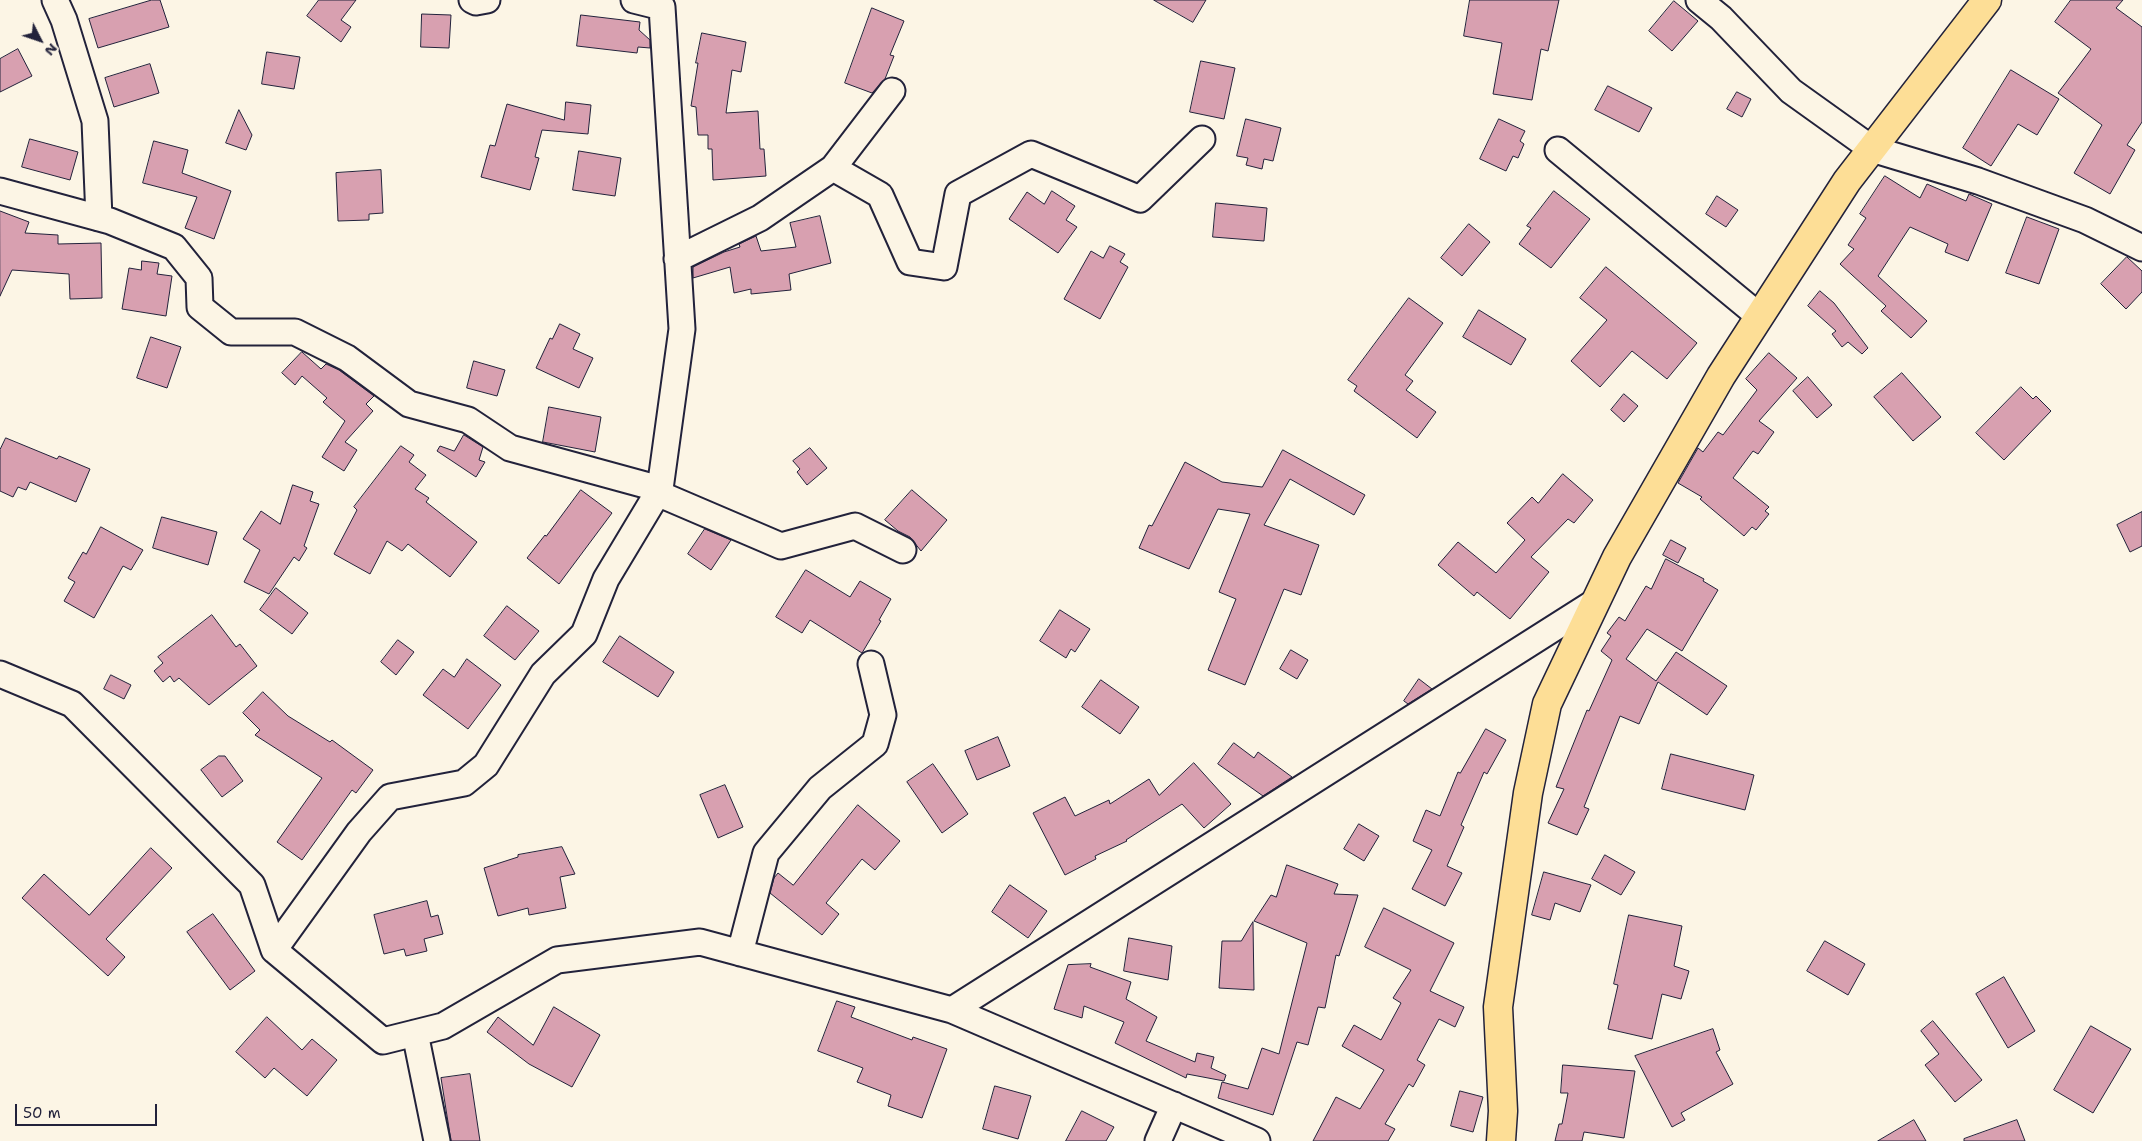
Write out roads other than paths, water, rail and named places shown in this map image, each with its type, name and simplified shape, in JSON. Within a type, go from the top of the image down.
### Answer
[{"type":"main road","points":[[1501,1141],[1503,1112],[1498,1007],[1528,793],[1547,704],[1617,557],[1720,376],[1847,182],[1987,0]]},
{"type":"street","points":[[55,0],[64,20],[95,122],[99,218]]},
{"type":"street","points":[[472,0],[476,2],[487,0]]},
{"type":"street","points":[[274,950],[359,832],[390,797],[464,783],[486,765],[543,674],[584,634],[606,579],[658,491],[682,329],[664,6],[634,0]]},
{"type":"street","points":[[1699,0],[1721,18],[1791,91],[1872,149],[1996,187],[2085,220],[2142,248]]},
{"type":"street","points":[[677,259],[760,218],[833,168],[892,91]]},
{"type":"street","points":[[833,168],[880,195],[910,262],[944,267],[958,194],[1031,154],[1140,199],[1202,139]]},
{"type":"street","points":[[1558,150],[1760,316]]},
{"type":"street","points":[[0,190],[99,218],[174,246],[199,278],[200,307],[231,332],[295,332],[347,358],[409,404],[468,420],[510,448],[658,491],[781,546],[854,526],[903,550]]},
{"type":"street","points":[[952,1010],[1596,602]]},
{"type":"street","points":[[740,953],[766,853],[820,788],[875,744],[883,715],[871,664]]},
{"type":"street","points":[[0,674],[72,704],[252,886],[274,950],[383,1041],[443,1026],[557,960],[700,942],[952,1010],[1257,1141]]},
{"type":"street","points":[[415,1033],[437,1141]]},
{"type":"street","points":[[1158,1141],[1174,1106]]}]
